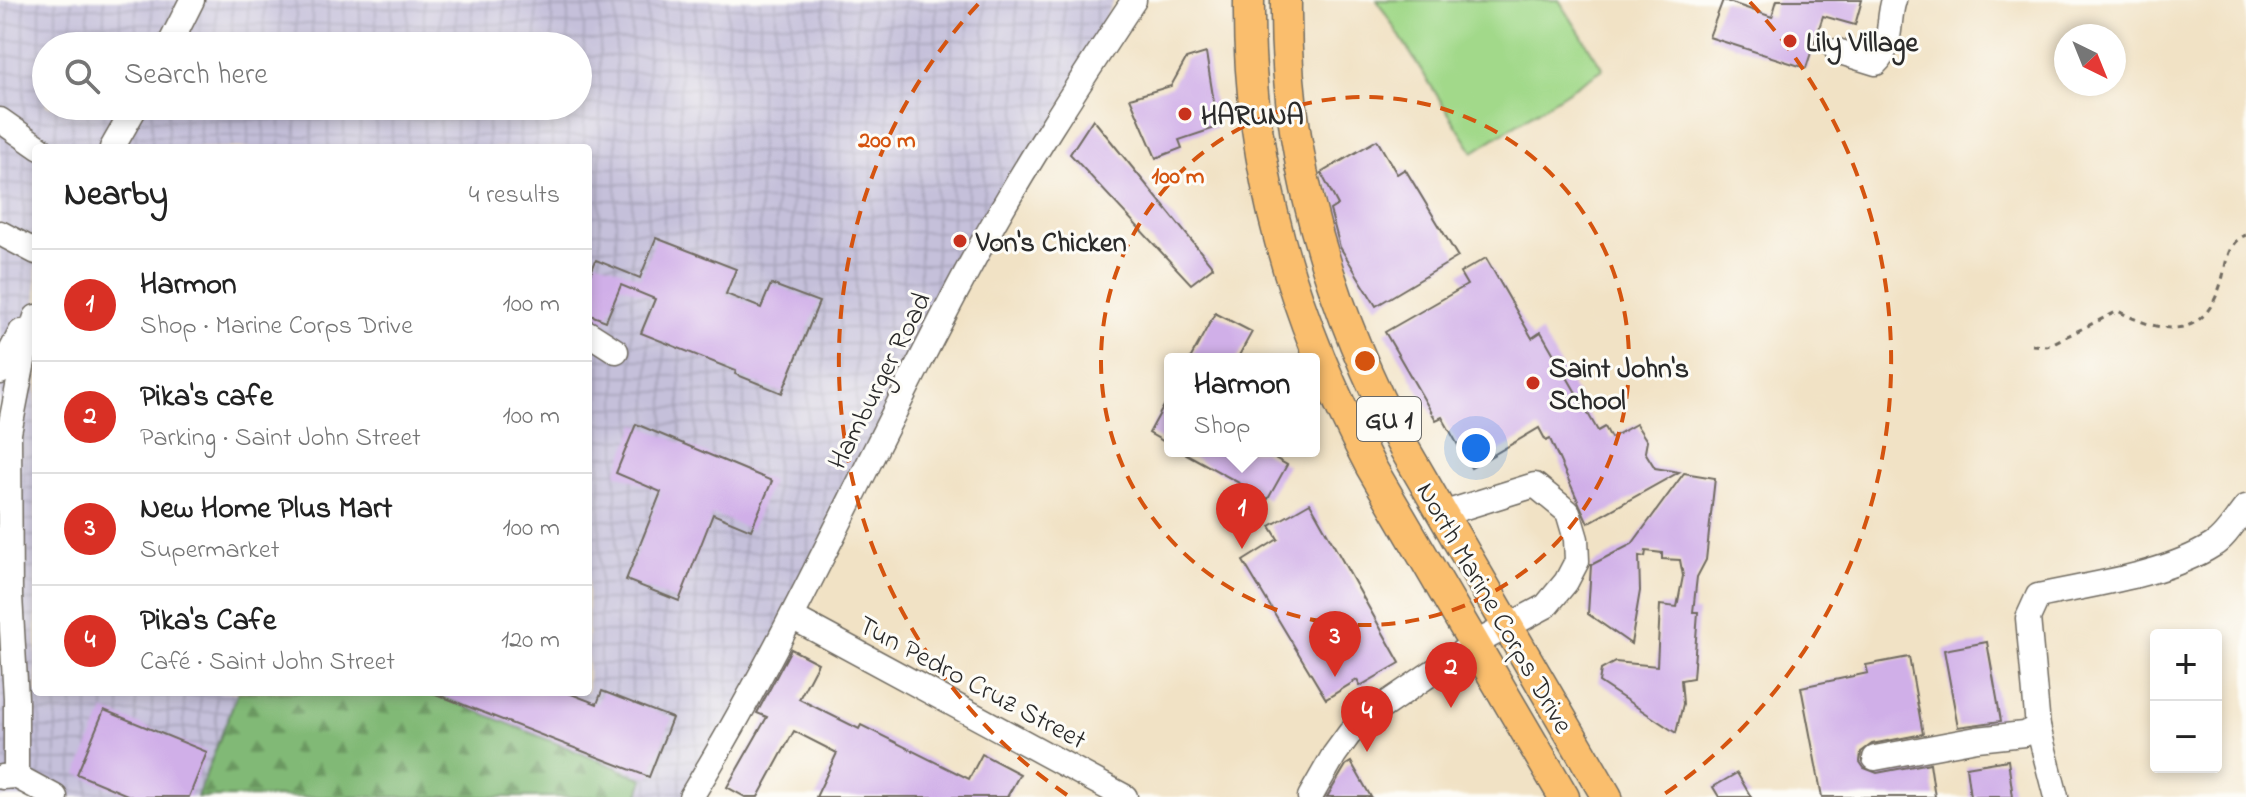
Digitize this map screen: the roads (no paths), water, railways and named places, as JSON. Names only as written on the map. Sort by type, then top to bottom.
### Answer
[{"type":"main road","name":"GU 1","points":[[1249,0],[1252,77],[1264,175],[1281,252],[1316,353]]},
{"type":"main road","name":"North Marine Corps Drive","points":[[1286,0],[1301,168],[1322,255],[1341,313],[1379,401],[1607,797]]},
{"type":"main road","name":"GU 1","points":[[1320,361],[1345,418],[1564,797]]},
{"type":"street","points":[[176,32],[192,0]]},
{"type":"street","name":"Hamburger Road","points":[[692,797],[739,718],[792,617],[979,250],[1052,125],[1134,0]]},
{"type":"street","points":[[1837,51],[1876,63],[1887,43],[1889,14],[1894,0]]},
{"type":"street","points":[[0,120],[34,144]]},
{"type":"street","points":[[114,144],[128,120]]},
{"type":"street","points":[[0,233],[32,250]]},
{"type":"street","points":[[0,372],[32,309]]},
{"type":"street","points":[[32,329],[9,433],[10,596],[16,698],[8,777],[55,797]]},
{"type":"street","points":[[592,336],[616,351]]},
{"type":"street","points":[[1310,797],[1350,733],[1367,717],[1474,644],[1546,606],[1566,582],[1577,561],[1576,539],[1568,512],[1535,485],[1442,514]]},
{"type":"street","points":[[2056,797],[2038,727],[2028,618],[2038,596],[2112,581],[2176,562],[2215,544],[2246,507]]},
{"type":"street","name":"Tun Pedro Cruz Street","points":[[792,617],[1125,797]]},
{"type":"street","points":[[1875,758],[1977,739],[2024,734],[2038,727]]},
{"type":"place","name":"Lily Village","points":[[1790,41]]},
{"type":"place","name":"HARUNA","points":[[1185,114]]},
{"type":"place","name":"Von's Chicken","points":[[960,241]]},
{"type":"place","name":"Saint John's School","points":[[1533,383]]},
{"type":"place","name":"Harmon","points":[[1242,549]]},
{"type":"place","name":"New Home Plus Mart","points":[[1335,677]]},
{"type":"place","name":"Pika's cafe","points":[[1451,708]]},
{"type":"place","name":"Pika's Cafe","points":[[1367,752]]}]
